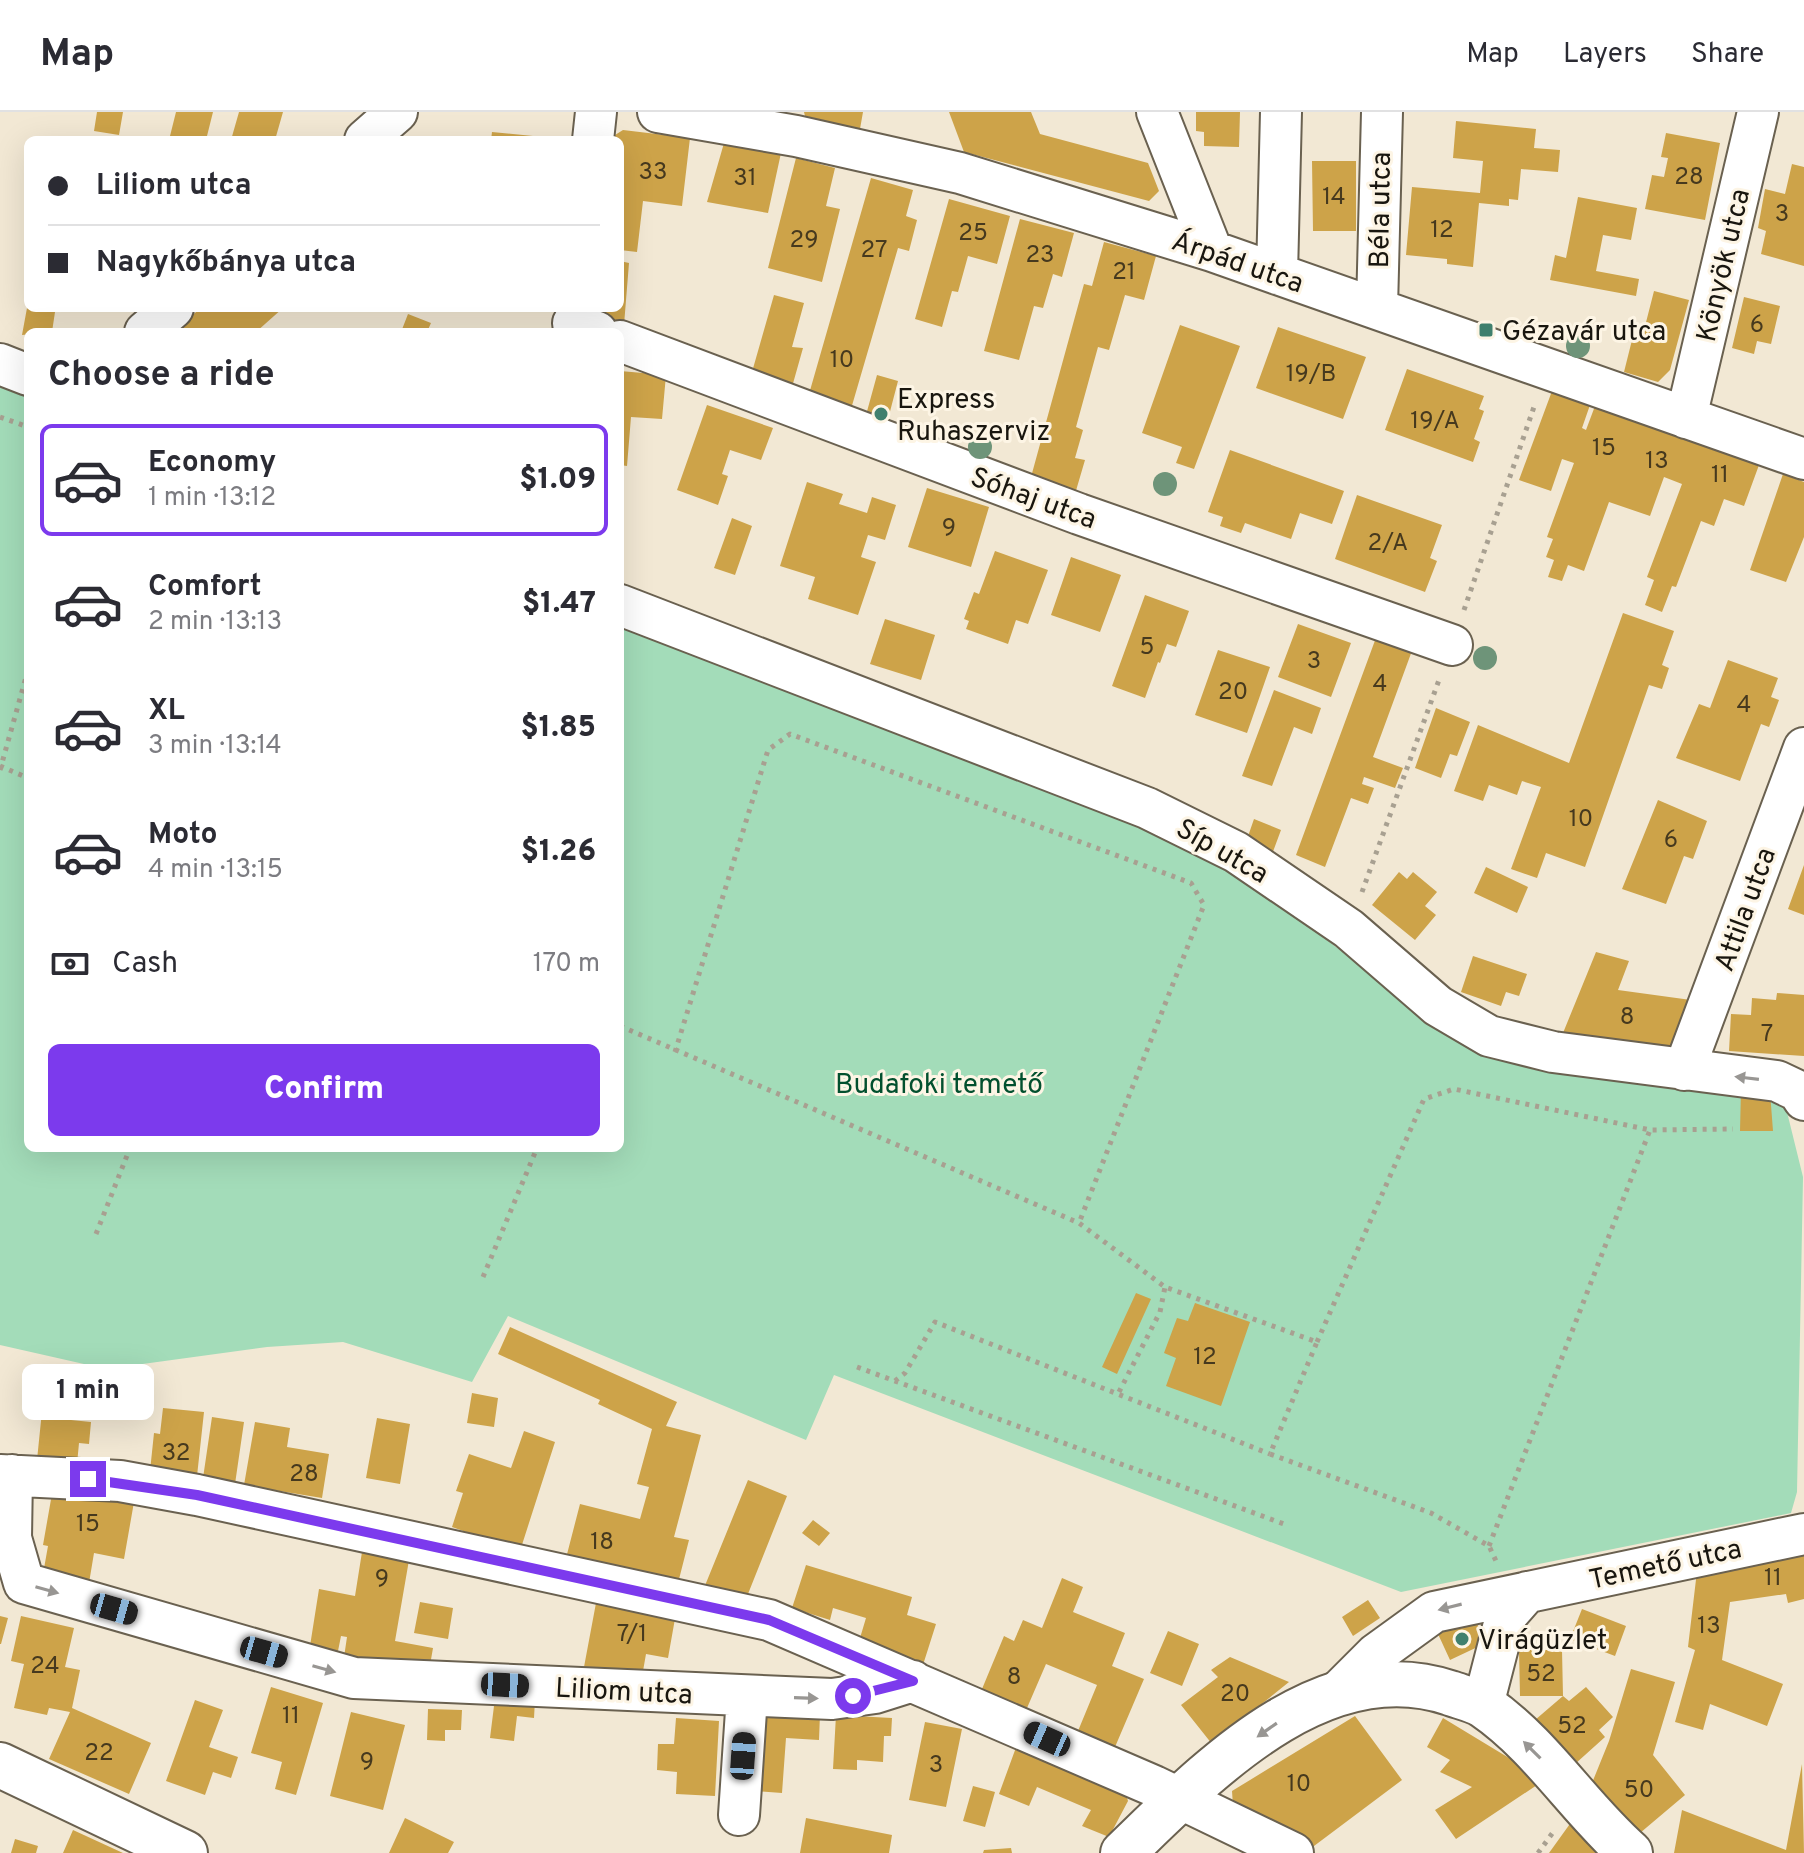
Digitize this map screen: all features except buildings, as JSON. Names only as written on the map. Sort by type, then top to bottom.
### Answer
[{"type":"street","points":[[370,136],[397,112]]},
{"type":"street","points":[[593,136],[596,112]]},
{"type":"street","name":"Árpád utca","points":[[658,112],[791,124],[960,173],[1212,251],[1686,418],[1802,450]]},
{"type":"street","points":[[1157,112],[1212,251]]},
{"type":"street","points":[[1277,274],[1281,112]]},
{"type":"street","name":"Béla utca","points":[[1377,308],[1382,112]]},
{"type":"street","name":"Könyök utca","points":[[1686,418],[1758,112]]},
{"type":"street","points":[[150,328],[168,312]]},
{"type":"street","name":"Sóhaj utca","points":[[624,343],[1079,514],[1452,645]]},
{"type":"street","points":[[0,364],[24,373]]},
{"type":"street","name":"Síp utca","points":[[624,607],[1147,808],[1236,852],[1349,929],[1438,1006],[1489,1036],[1553,1052],[1777,1081],[1798,1091],[1804,1100]]},
{"type":"street","name":"Attila utca","points":[[1684,1070],[1804,748]]},
{"type":"street","points":[[6,1475],[120,1481],[197,1495],[769,1620],[1180,1799],[1293,1853]]},
{"type":"street","name":"Liliom utca","points":[[6,1475],[11,1538],[24,1583],[354,1678],[832,1699],[875,1693],[913,1681]]},
{"type":"street","name":"Temető utca","points":[[1123,1853],[1180,1799],[1270,1727],[1336,1694],[1376,1654],[1434,1612],[1804,1534]]},
{"type":"street","points":[[1483,1705],[1514,1595]]},
{"type":"street","points":[[1336,1694],[1389,1683],[1434,1688],[1483,1705],[1530,1747],[1595,1823],[1630,1853]]},
{"type":"street","points":[[739,1815],[747,1696]]},
{"type":"street","points":[[0,1765],[185,1853]]},
{"type":"path","points":[[0,417],[24,426]]},
{"type":"path","points":[[24,684],[0,768],[24,777]]},
{"type":"path","points":[[675,1052],[768,750],[790,734],[1191,883],[1204,905],[1079,1223]]},
{"type":"path","points":[[624,1028],[1079,1223],[1165,1287],[1317,1342]]},
{"type":"path","points":[[1270,1454],[1424,1099],[1454,1089],[1650,1130],[1733,1129]]},
{"type":"path","points":[[1489,1546],[1650,1130]]},
{"type":"path","points":[[96,1234],[128,1152]]},
{"type":"path","points":[[483,1277],[535,1152]]},
{"type":"path","points":[[1119,1392],[1160,1312],[1165,1287]]},
{"type":"path","points":[[894,1382],[905,1373],[935,1322],[1270,1454],[1431,1513],[1489,1546],[1514,1595]]},
{"type":"path","points":[[857,1367],[1284,1524]]},
{"type":"path","points":[[1538,1853],[1560,1823]]},
{"type":"green space","name":"Budafoki temető","points":[[0,387],[24,396],[24,1152],[624,1152],[624,628],[1169,839],[1227,865],[1409,1002],[1774,1093],[1787,1112],[1803,1177],[1797,1492],[1791,1513],[1401,1592],[834,1375],[806,1440],[508,1316],[472,1382],[343,1342],[267,1347],[106,1369],[0,1345]]},
{"type":"place","name":"Gézavár utca","points":[[1486,330]]},
{"type":"place","name":"Express Ruhaszerviz","points":[[881,414]]},
{"type":"place","name":"Virágüzlet","points":[[1462,1639]]},
{"type":"route","points":[[88,1479],[120,1481],[197,1495],[769,1620],[913,1681],[875,1693],[853,1696]]}]
